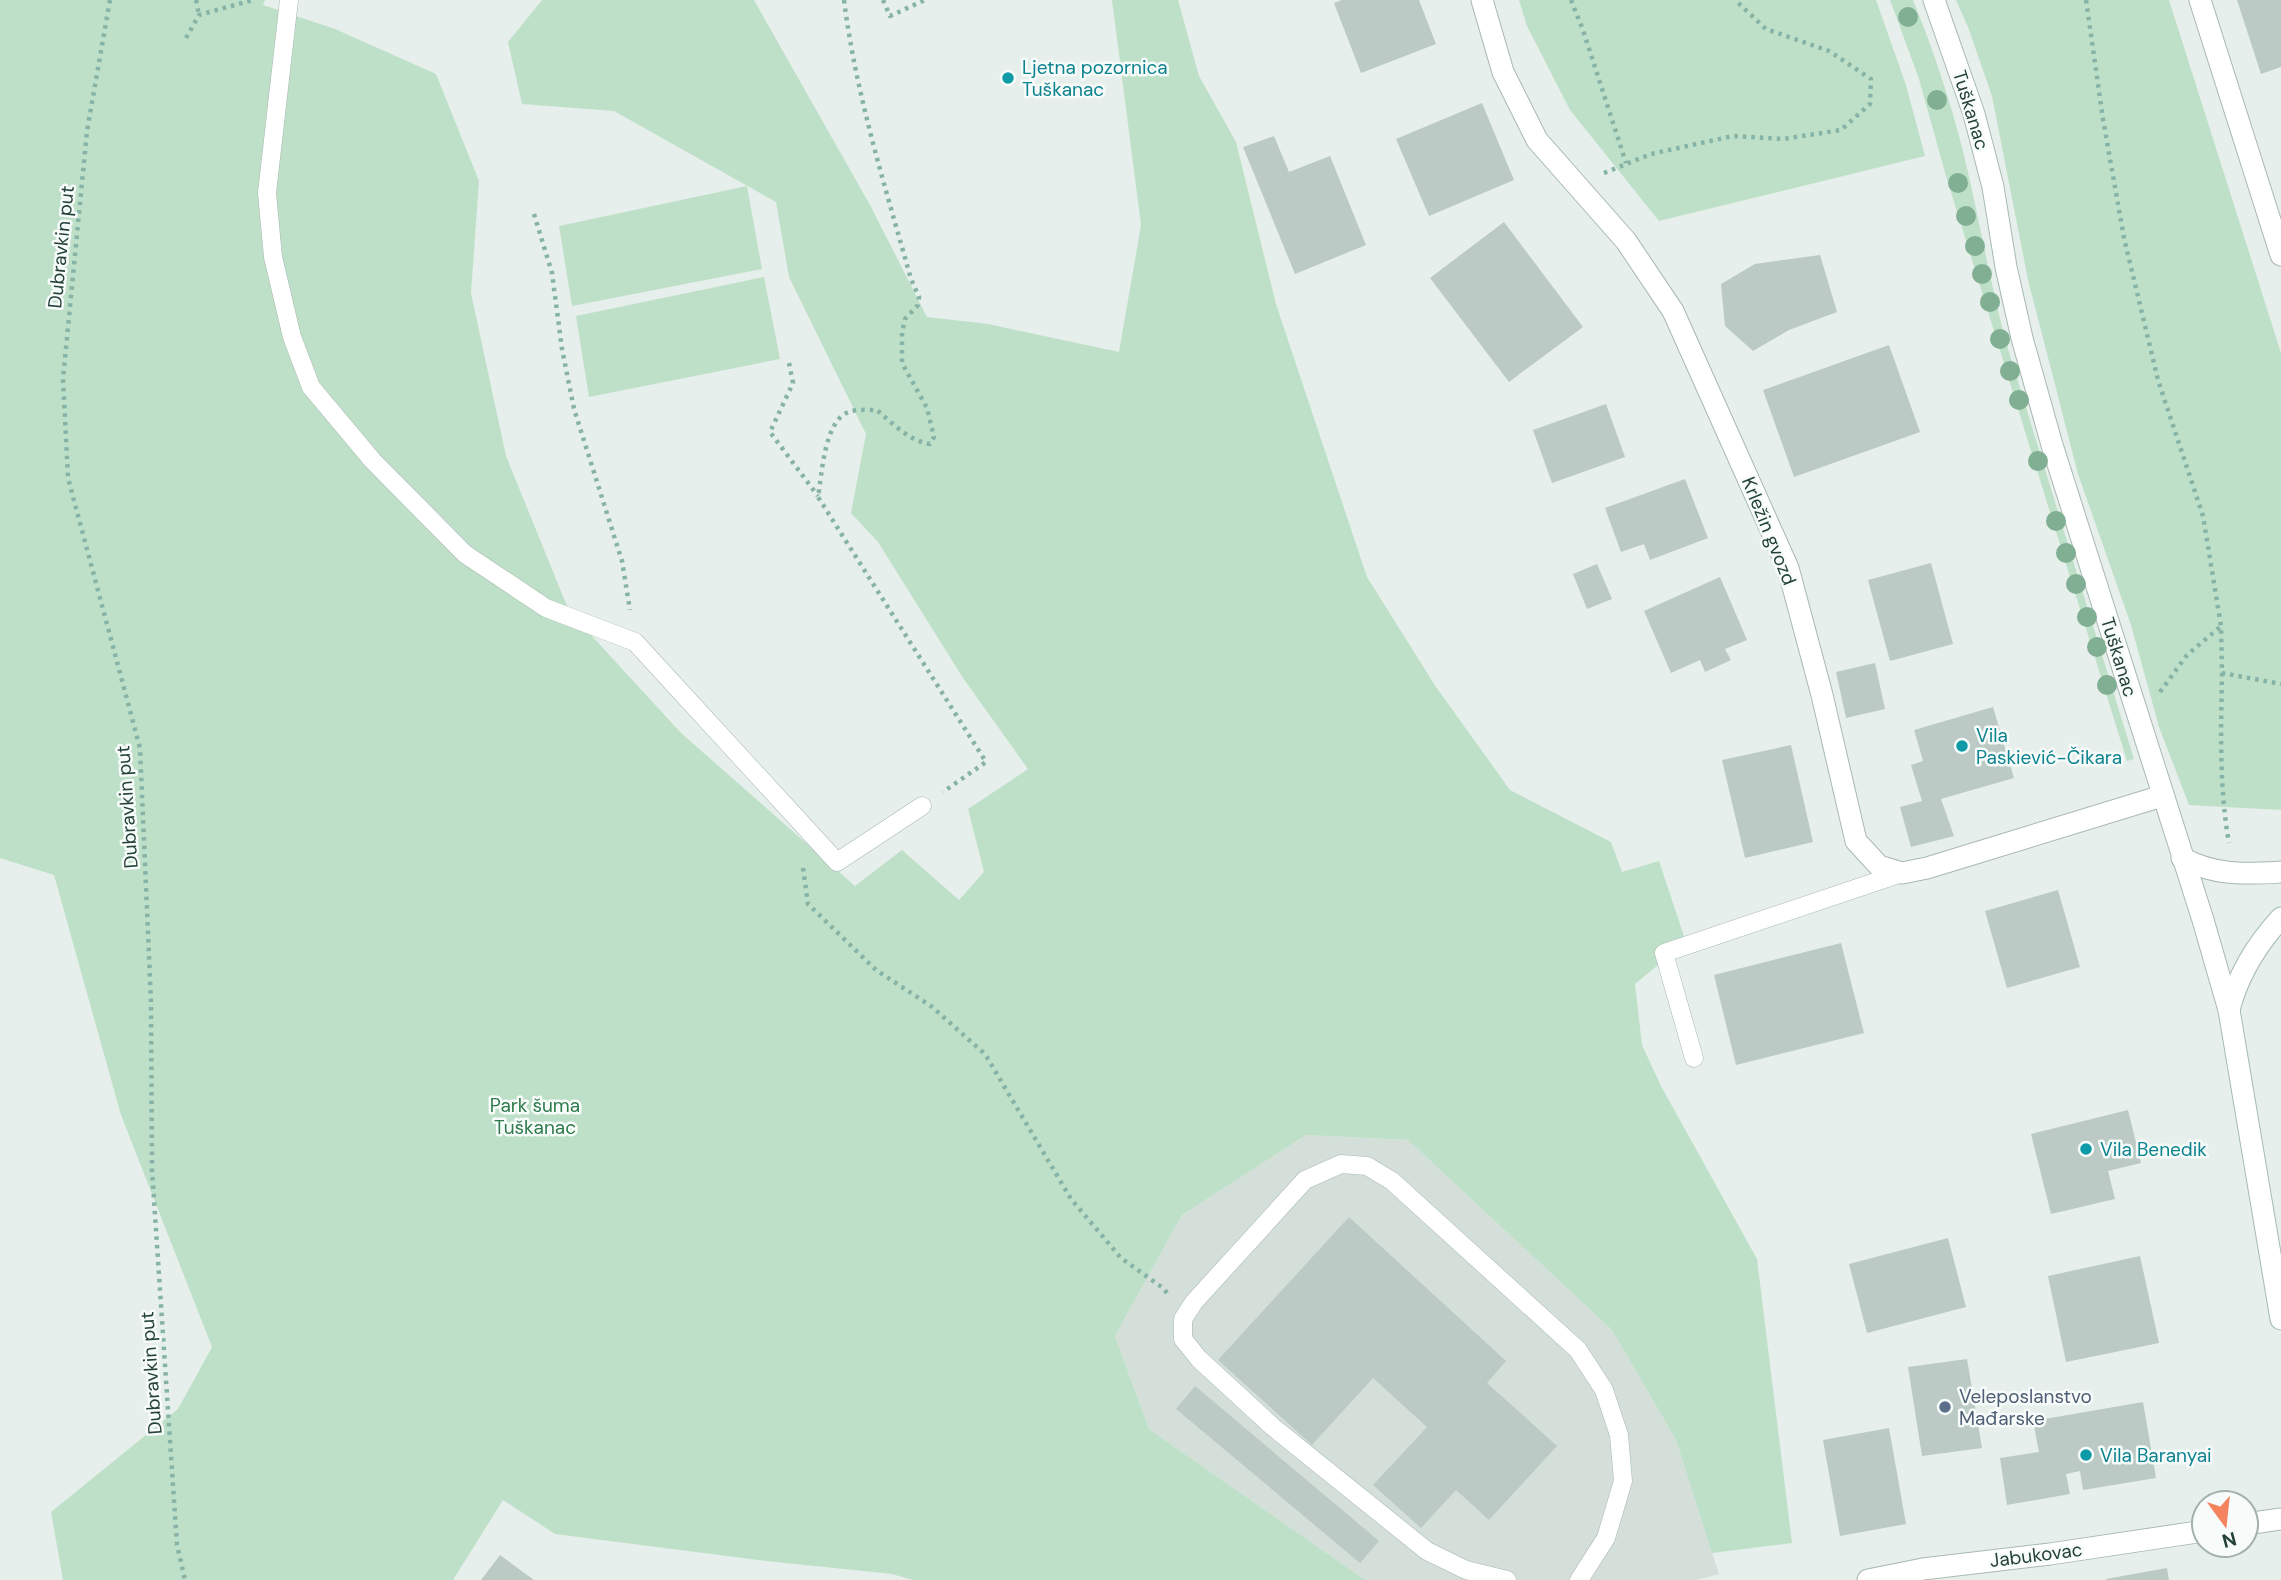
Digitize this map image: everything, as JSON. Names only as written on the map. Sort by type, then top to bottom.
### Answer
[{"type":"street","name":"Krležin gvozd","points":[[1482,0],[1503,72],[1537,139],[1626,241],[1673,311],[1788,568],[1822,695],[1856,841],[1879,866],[1902,873]]},
{"type":"street","name":"Tuškanac","points":[[1934,0],[1978,126],[1993,187],[2006,267],[2022,338],[2052,445],[2229,1010],[2281,1319]]},
{"type":"street","points":[[2200,0],[2281,254]]},
{"type":"street","points":[[1902,873],[1927,868],[2162,796]]},
{"type":"street","points":[[2182,858],[2200,868],[2218,872],[2281,872]]},
{"type":"street","points":[[2229,1010],[2244,971],[2267,934],[2281,918]]},
{"type":"street","points":[[2260,1522],[2281,1519]]},
{"type":"street","name":"Jabukovac","points":[[1868,1580],[1923,1569],[2190,1533]]},
{"type":"lane","points":[[289,0],[267,193],[273,257],[292,337],[311,387],[373,461],[465,554],[546,608],[635,642],[837,862],[922,806]]},
{"type":"lane","points":[[1694,1059],[1664,953],[1902,873]]},
{"type":"lane","points":[[1507,1580],[1466,1570],[1427,1551],[1273,1427],[1199,1359],[1183,1339],[1183,1319],[1194,1302],[1305,1180],[1341,1164],[1367,1166],[1392,1181],[1578,1350],[1604,1390],[1619,1435],[1623,1481],[1606,1538],[1579,1580]]},
{"type":"path","name":"Dubravkin put","points":[[110,0],[87,131],[63,379],[68,478],[140,748],[151,1002],[152,1170],[177,1545],[185,1580]]},
{"type":"path","points":[[186,38],[199,15],[196,0]]},
{"type":"path","points":[[199,15],[253,0]]},
{"type":"path","points":[[818,497],[825,447],[837,420],[848,412],[877,410],[920,443],[930,444],[934,437],[927,408],[902,363],[901,332],[905,319],[918,305],[919,297],[911,279],[864,114],[850,48],[844,0]]},
{"type":"path","points":[[883,0],[890,16],[925,0]]},
{"type":"path","points":[[1571,0],[1626,163]]},
{"type":"path","points":[[1576,185],[1650,154],[1733,136],[1783,139],[1841,130],[1870,104],[1871,79],[1829,51],[1766,29],[1735,0]]},
{"type":"path","points":[[2086,0],[2124,237],[2158,380],[2203,516],[2221,626],[2221,758],[2230,846]]},
{"type":"path","points":[[534,214],[552,273],[562,349],[574,409],[622,561],[635,642]]},
{"type":"path","points":[[789,363],[793,383],[770,432],[818,497],[986,762],[922,806]]},
{"type":"path","points":[[2135,710],[2158,696],[2187,655],[2221,626]]},
{"type":"path","points":[[2222,673],[2281,684]]},
{"type":"path","points":[[796,819],[808,904],[876,970],[931,1006],[985,1054],[1071,1199],[1121,1258],[1163,1288],[1183,1319]]},
{"type":"shaded area","points":[[1306,1135],[1408,1140],[1612,1330],[1676,1440],[1719,1574],[1696,1580],[1365,1580],[1149,1429],[1115,1336],[1182,1215]]},
{"type":"green space","name":"Park šuma Tuškanac","points":[[0,0],[265,0],[263,5],[335,29],[436,74],[479,181],[471,293],[506,456],[569,611],[681,733],[855,886],[902,850],[959,900],[984,872],[968,809],[1028,769],[963,678],[878,542],[851,513],[866,434],[789,277],[776,202],[614,111],[522,104],[508,42],[542,0],[754,0],[870,205],[927,317],[988,324],[1119,352],[1141,225],[1112,0],[1178,0],[1199,76],[1236,142],[1276,304],[1367,577],[1436,687],[1510,790],[1611,842],[1622,872],[1659,861],[1686,942],[1635,984],[1642,1045],[1661,1086],[1757,1259],[1792,1543],[1712,1553],[1676,1440],[1612,1330],[1408,1140],[1306,1135],[1182,1215],[1115,1336],[1149,1429],[1365,1580],[913,1580],[892,1574],[555,1534],[503,1500],[453,1580],[63,1580],[51,1512],[178,1409],[212,1347],[121,1115],[54,875],[0,858]]},
{"type":"green space","points":[[1519,0],[1876,0],[1906,85],[1925,156],[1659,221],[1570,110],[1527,26]]},
{"type":"green space","points":[[1890,0],[1913,0],[1947,94],[1963,151],[2008,349],[2134,759],[2127,761],[1946,176],[1919,79]]},
{"type":"green space","points":[[1956,0],[2169,0],[2281,353],[2281,810],[2189,805],[2159,727],[2131,625],[2078,474],[2028,280],[1992,96]]},
{"type":"green space","points":[[747,186],[762,269],[572,306],[559,226]]},
{"type":"green space","points":[[764,277],[780,359],[589,397],[576,316]]},
{"type":"building","points":[[1342,0],[1419,0],[1436,44],[1361,73],[1334,3]]},
{"type":"building","points":[[2237,0],[2281,0],[2281,67],[2261,74]]},
{"type":"building","points":[[1482,103],[1514,180],[1429,216],[1396,139]]},
{"type":"building","points":[[1274,136],[1289,172],[1330,156],[1366,245],[1295,274],[1243,147]]},
{"type":"building","points":[[1504,222],[1583,327],[1509,382],[1430,278]]},
{"type":"building","points":[[1820,255],[1837,312],[1789,330],[1753,351],[1725,326],[1721,284],[1755,264]]},
{"type":"building","points":[[1889,345],[1920,432],[1794,477],[1763,390]]},
{"type":"building","points":[[1606,404],[1625,457],[1552,483],[1533,430]]},
{"type":"building","points":[[1685,479],[1708,538],[1650,560],[1644,544],[1621,552],[1605,508]]},
{"type":"building","points":[[1931,563],[1953,644],[1890,661],[1868,580]]},
{"type":"building","points":[[1597,564],[1612,599],[1587,609],[1573,574]]},
{"type":"building","points":[[1720,577],[1747,640],[1725,649],[1731,660],[1705,672],[1700,660],[1671,673],[1644,611]]},
{"type":"building","points":[[1875,663],[1885,709],[1846,718],[1836,672]]},
{"type":"building","name":"Vila Paskiević-Čikara","points":[[1993,707],[2014,778],[1941,799],[1954,836],[1911,847],[1900,807],[1922,801],[1911,765],[1923,761],[1914,730]]},
{"type":"building","points":[[1791,745],[1813,842],[1745,858],[1722,760]]},
{"type":"building","points":[[2058,890],[2080,967],[2007,988],[1985,911]]},
{"type":"building","points":[[1841,943],[1864,1033],[1736,1065],[1714,975]]},
{"type":"building","name":"Vila Benedik","points":[[2128,1110],[2141,1163],[2108,1171],[2115,1199],[2051,1214],[2031,1134]]},
{"type":"building","points":[[1349,1217],[1506,1361],[1487,1383],[1557,1446],[1489,1520],[1456,1490],[1421,1528],[1373,1485],[1427,1427],[1373,1378],[1312,1445],[1218,1360]]},
{"type":"building","points":[[1948,1238],[1966,1307],[1867,1333],[1849,1264]]},
{"type":"building","points":[[2140,1256],[2159,1343],[2066,1362],[2048,1276]]},
{"type":"building","name":"Veleposlanstvo Mađarske","points":[[1967,1359],[1982,1448],[1922,1456],[1908,1367]]},
{"type":"building","points":[[1195,1386],[1379,1541],[1360,1563],[1176,1409]]},
{"type":"building","name":"Vila Baranyai","points":[[2143,1402],[2156,1478],[2083,1490],[2080,1471],[2066,1474],[2070,1494],[2007,1505],[2000,1458],[2039,1452],[2033,1421]]},
{"type":"building","points":[[1889,1428],[1906,1524],[1840,1536],[1823,1440]]},
{"type":"building","points":[[500,1555],[534,1580],[481,1580]]},
{"type":"building","points":[[2167,1568],[2169,1580],[2106,1580],[2106,1579]]},
{"type":"place","name":"Ljetna pozornica Tuškanac","points":[[1008,78]]},
{"type":"place","name":"Vila Paskiević-Čikara","points":[[1962,746]]},
{"type":"place","name":"Vila Benedik","points":[[2086,1149]]},
{"type":"place","name":"Veleposlanstvo Mađarske","points":[[1945,1407]]},
{"type":"place","name":"Vila Baranyai","points":[[2086,1455]]}]
